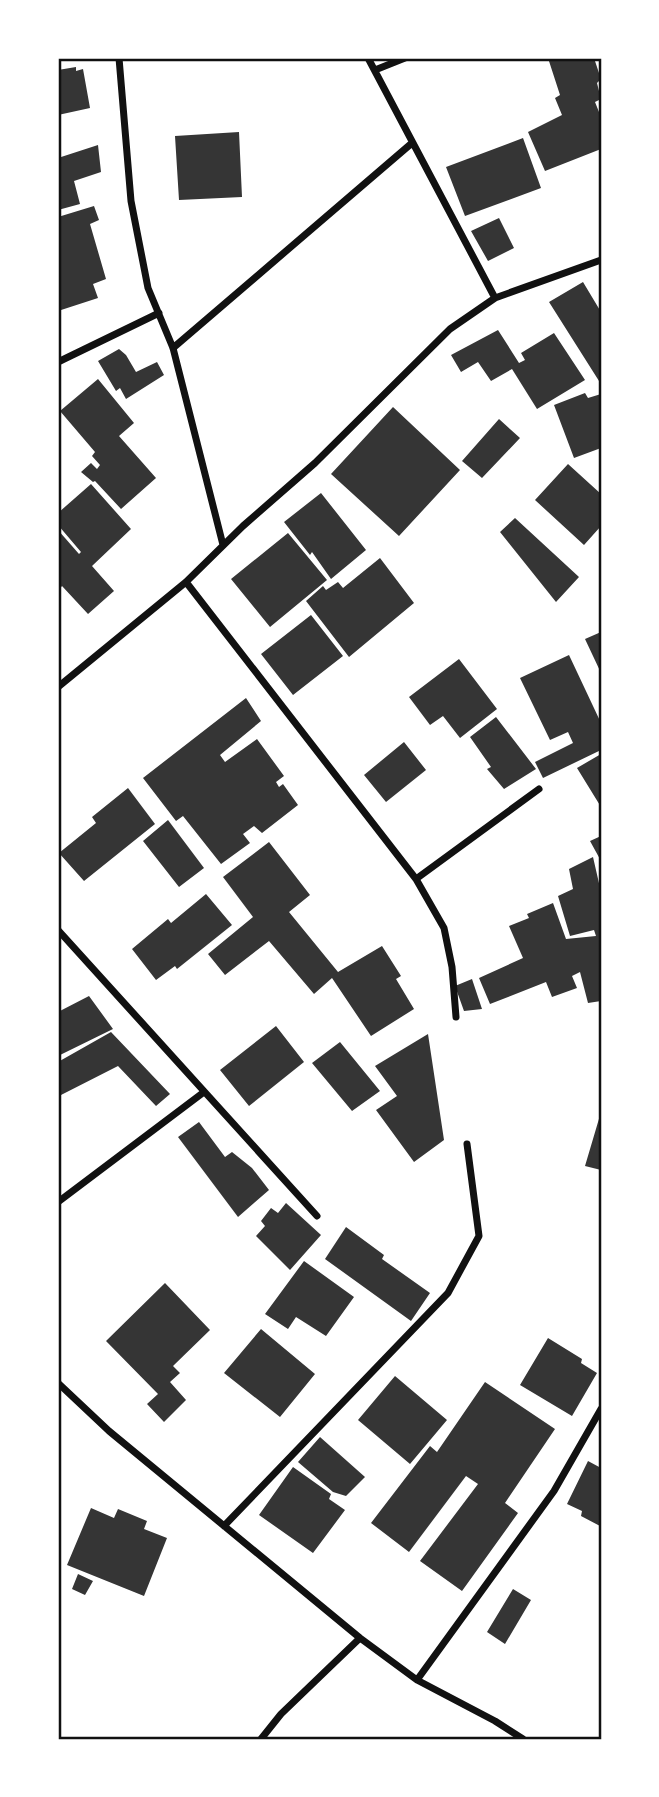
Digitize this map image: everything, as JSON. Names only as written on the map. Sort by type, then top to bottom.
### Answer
[{"type":"street","points":[[119,58],[131,201],[148,288],[173,348],[223,545]]},
{"type":"street","points":[[368,58],[495,298]]},
{"type":"street","points":[[375,70],[405,58]]},
{"type":"street","points":[[173,348],[412,143]]},
{"type":"street","points":[[58,687],[186,582],[223,545],[315,463],[450,329],[495,298],[601,260]]},
{"type":"street","points":[[58,362],[159,313]]},
{"type":"street","points":[[186,582],[416,879],[444,928],[452,967],[456,1017]]},
{"type":"street","points":[[416,879],[539,789]]},
{"type":"street","points":[[58,930],[317,1216]]},
{"type":"street","points":[[58,1202],[204,1092]]},
{"type":"street","points":[[224,1526],[448,1293],[479,1236],[467,1144]]},
{"type":"street","points":[[58,1383],[109,1431],[360,1638],[417,1680],[495,1721],[523,1739]]},
{"type":"street","points":[[417,1680],[554,1491],[601,1409]]},
{"type":"street","points":[[261,1739],[281,1714],[360,1638]]},
{"type":"building","points":[[548,58],[594,58],[601,79],[597,83],[601,99],[595,102],[601,117],[601,149],[545,171],[528,132],[562,115],[555,98],[560,95]]},
{"type":"building","points":[[76,67],[76,71],[83,69],[90,108],[58,115],[58,70]]},
{"type":"building","points":[[239,132],[242,197],[179,200],[175,136]]},
{"type":"building","points":[[523,138],[541,188],[465,216],[446,167]]},
{"type":"building","points":[[98,145],[101,172],[74,181],[80,204],[58,210],[58,158]]},
{"type":"building","points":[[94,206],[99,220],[90,224],[106,279],[93,284],[98,298],[58,311],[58,217]]},
{"type":"building","points":[[499,218],[514,248],[488,261],[471,231]]},
{"type":"building","points":[[583,282],[601,312],[599,381],[549,302]]},
{"type":"building","points":[[498,330],[519,363],[525,360],[521,353],[554,333],[585,380],[537,409],[512,369],[491,381],[478,362],[461,372],[451,355]]},
{"type":"building","points":[[119,349],[136,372],[157,362],[164,375],[126,399],[120,388],[116,391],[98,361]]},
{"type":"building","points":[[98,379],[134,423],[119,436],[156,478],[121,509],[95,481],[81,472],[91,463],[97,469],[100,465],[92,456],[95,452],[60,411]]},
{"type":"building","points":[[585,393],[588,398],[601,394],[601,448],[574,458],[554,405]]},
{"type":"building","points":[[393,407],[460,470],[399,536],[331,474]]},
{"type":"building","points":[[499,419],[520,438],[482,478],[462,461]]},
{"type":"building","points":[[568,464],[601,494],[601,526],[584,545],[535,500]]},
{"type":"building","points":[[91,484],[131,529],[92,566],[114,591],[88,614],[62,586],[58,591],[58,530],[79,554],[81,552],[58,525],[58,513]]},
{"type":"building","points":[[321,493],[366,550],[331,579],[312,552],[310,555],[284,522]]},
{"type":"building","points":[[515,518],[579,577],[556,602],[500,532]]},
{"type":"building","points":[[288,533],[327,580],[270,627],[231,579]]},
{"type":"building","points":[[380,558],[414,603],[349,657],[306,601],[323,586],[326,590],[338,582],[343,588]]},
{"type":"building","points":[[311,615],[343,656],[293,695],[261,654]]},
{"type":"building","points":[[601,632],[601,673],[585,639]]},
{"type":"building","points":[[569,655],[601,723],[601,750],[543,778],[535,762],[573,743],[568,732],[550,740],[520,678]]},
{"type":"building","points":[[459,659],[497,709],[460,738],[443,716],[430,725],[409,697]]},
{"type":"building","points":[[246,698],[261,721],[220,755],[225,762],[257,739],[284,776],[276,782],[279,787],[283,784],[298,805],[262,833],[254,826],[243,834],[250,843],[221,864],[183,816],[176,821],[143,778]]},
{"type":"building","points":[[496,717],[536,769],[504,789],[487,769],[491,767],[470,737]]},
{"type":"building","points":[[404,742],[426,770],[386,802],[364,775]]},
{"type":"building","points":[[601,754],[601,807],[577,768]]},
{"type":"building","points":[[128,788],[155,824],[84,881],[59,853],[96,823],[92,817]]},
{"type":"building","points":[[168,820],[204,868],[179,887],[143,841]]},
{"type":"building","points":[[601,836],[601,861],[590,841]]},
{"type":"building","points":[[269,842],[310,895],[289,912],[338,972],[382,946],[401,976],[396,979],[414,1009],[371,1036],[332,978],[314,994],[269,941],[225,975],[208,954],[253,917],[223,877]]},
{"type":"building","points":[[593,857],[601,892],[601,1001],[588,1003],[580,972],[572,976],[577,988],[552,997],[546,982],[490,1004],[479,978],[523,958],[509,926],[529,918],[527,914],[553,903],[566,939],[596,936],[594,930],[570,936],[558,896],[573,889],[569,869]]},
{"type":"building","points":[[206,894],[232,925],[177,969],[175,966],[156,980],[132,949],[168,919],[171,923]]},
{"type":"building","points":[[472,979],[482,1009],[464,1011],[455,986]]},
{"type":"building","points":[[89,996],[113,1029],[58,1056],[58,1012]]},
{"type":"building","points":[[276,1026],[304,1062],[249,1106],[220,1070]]},
{"type":"building","points":[[111,1032],[170,1094],[156,1106],[118,1066],[61,1095],[58,1088],[58,1062]]},
{"type":"building","points":[[428,1034],[444,1140],[414,1162],[376,1110],[397,1096],[375,1066]]},
{"type":"building","points":[[340,1042],[380,1091],[352,1111],[312,1063]]},
{"type":"building","points":[[601,1112],[601,1170],[585,1166]]},
{"type":"building","points":[[199,1122],[225,1157],[232,1152],[252,1168],[269,1190],[238,1217],[178,1137]]},
{"type":"building","points":[[286,1203],[321,1235],[290,1270],[256,1236],[265,1226],[261,1221],[271,1208],[278,1213]]},
{"type":"building","points":[[346,1227],[384,1255],[382,1259],[430,1293],[411,1321],[325,1259]]},
{"type":"building","points":[[304,1261],[354,1297],[326,1336],[296,1317],[288,1329],[265,1314]]},
{"type":"building","points":[[165,1283],[210,1330],[173,1366],[180,1373],[170,1382],[186,1400],[164,1422],[147,1404],[158,1394],[106,1341]]},
{"type":"building","points":[[261,1329],[315,1374],[280,1417],[224,1373]]},
{"type":"building","points":[[548,1338],[582,1359],[581,1363],[597,1373],[572,1416],[520,1385]]},
{"type":"building","points":[[395,1376],[447,1420],[410,1464],[358,1420]]},
{"type":"building","points":[[485,1382],[555,1429],[505,1503],[518,1513],[462,1591],[420,1561],[478,1484],[466,1476],[409,1552],[371,1523],[430,1446],[437,1452]]},
{"type":"building","points":[[320,1437],[365,1477],[346,1496],[333,1492],[298,1462]]},
{"type":"building","points":[[588,1461],[601,1468],[600,1526],[581,1516],[582,1511],[567,1504]]},
{"type":"building","points":[[293,1467],[331,1494],[329,1499],[345,1510],[313,1553],[259,1515]]},
{"type":"building","points":[[91,1508],[114,1518],[118,1509],[147,1521],[144,1529],[167,1538],[144,1596],[67,1565]]},
{"type":"building","points":[[78,1574],[93,1581],[85,1595],[72,1589]]},
{"type":"building","points":[[513,1589],[531,1600],[505,1644],[487,1632]]}]
